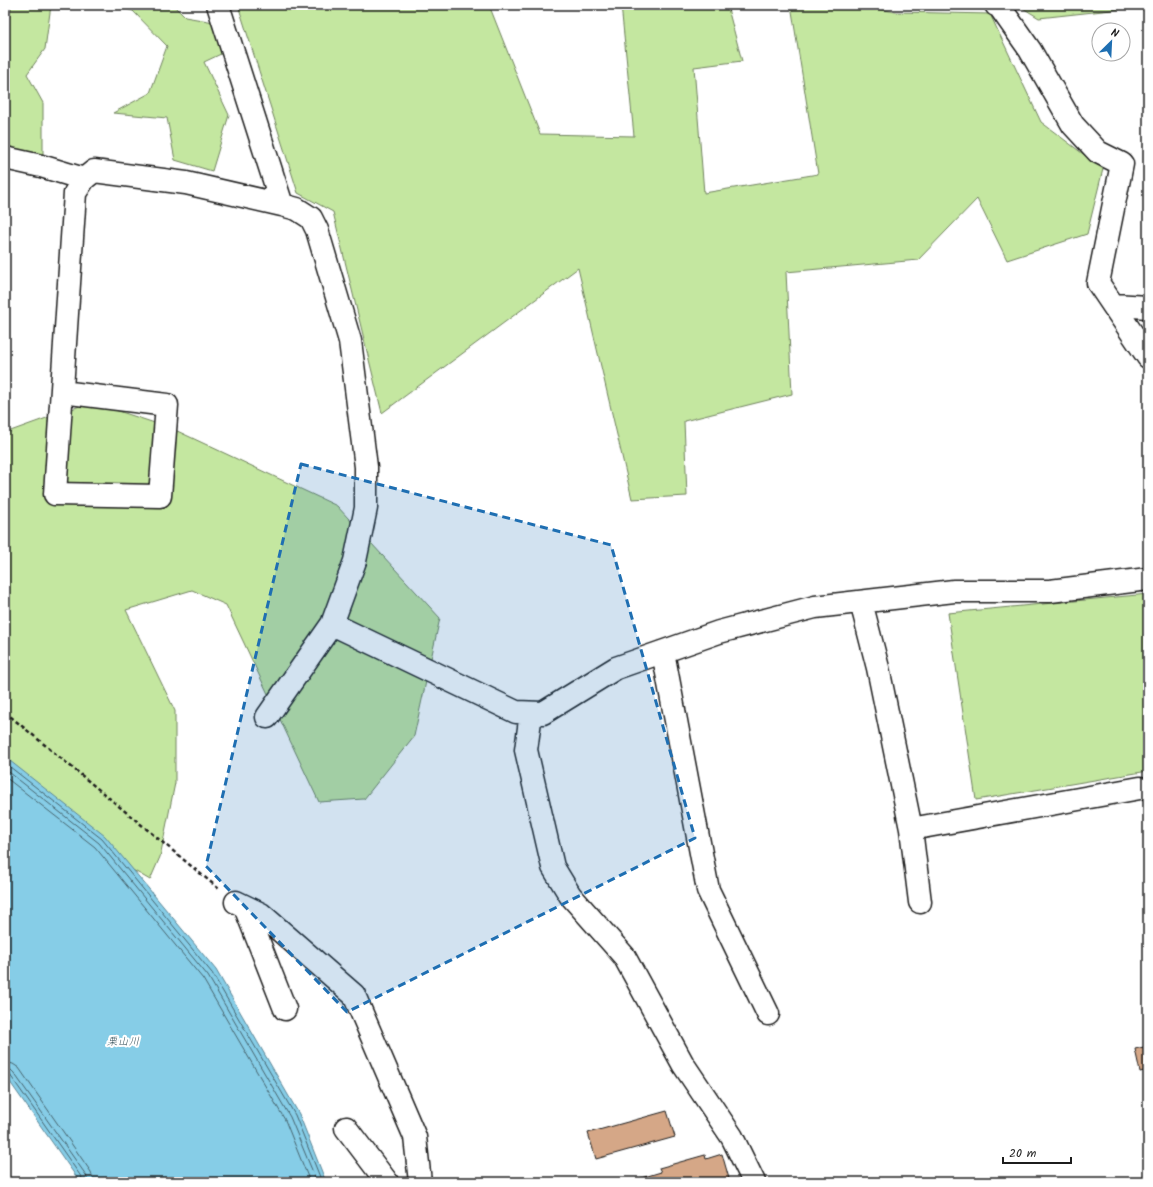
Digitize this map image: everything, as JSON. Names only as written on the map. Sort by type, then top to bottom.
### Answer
[{"type":"street","points":[[218,5],[282,205]]},
{"type":"street","points":[[996,5],[999,6],[1030,50],[1073,125],[1098,152],[1122,164],[1098,283],[1148,357]]},
{"type":"street","points":[[5,158],[89,175],[186,183],[282,205],[297,210],[311,218],[318,230],[350,341],[366,467],[366,508],[355,561],[332,624],[267,716]]},
{"type":"street","points":[[62,392],[167,405],[160,496],[55,494],[75,193],[89,175]]},
{"type":"street","points":[[1114,305],[1148,307]]},
{"type":"street","points":[[332,624],[516,712],[543,713],[616,668],[719,632],[815,607],[954,591],[1050,591],[1148,579]]},
{"type":"street","points":[[861,602],[878,668],[911,829],[920,902]]},
{"type":"street","points":[[663,652],[708,890],[768,1014]]},
{"type":"street","points":[[531,713],[526,750],[553,867],[570,895],[624,956],[683,1064],[732,1137],[754,1182]]},
{"type":"street","points":[[911,829],[1140,788]]},
{"type":"street","points":[[240,905],[285,1009]]},
{"type":"street","points":[[240,905],[261,914],[354,995],[415,1137],[420,1182]]},
{"type":"street","points":[[346,1128],[387,1182]]},
{"type":"path","points":[[5,712],[240,905]]},
{"type":"highlighted area","points":[[301,464],[611,545],[695,838],[347,1012],[206,866]]},
{"type":"green space","points":[[12,5],[51,5],[45,49],[27,74],[43,103],[43,160],[5,149],[5,31]]},
{"type":"green space","points":[[112,5],[173,5],[185,17],[214,22],[223,53],[204,62],[229,115],[212,171],[175,160],[167,118],[113,113],[150,93],[167,46],[133,11]]},
{"type":"green space","points":[[238,5],[489,5],[540,134],[634,136],[621,5],[727,5],[742,61],[694,67],[704,193],[818,174],[791,5],[854,5],[896,12],[990,14],[1041,122],[1103,169],[1087,234],[1007,260],[977,199],[918,260],[786,272],[792,394],[684,421],[687,496],[632,499],[578,268],[382,413],[333,212],[298,193]]},
{"type":"green space","points":[[1018,5],[1148,5],[1148,6],[1039,18]]},
{"type":"green space","points":[[91,402],[173,429],[337,506],[440,618],[414,736],[364,799],[319,802],[226,605],[192,590],[126,610],[175,711],[175,783],[160,857],[150,880],[5,796],[5,433]]},
{"type":"green space","points":[[1148,594],[1148,771],[976,800],[948,613]]},
{"type":"water","name":"栗山川","points":[[5,757],[105,836],[216,970],[299,1114],[326,1182],[80,1182],[5,1075]]},
{"type":"building","points":[[1148,1046],[1148,1070],[1140,1072],[1135,1049]]},
{"type":"building","points":[[667,1111],[675,1137],[596,1159],[588,1133]]},
{"type":"building","points":[[722,1154],[730,1182],[642,1182],[641,1178],[661,1172],[659,1168],[705,1155],[706,1159]]}]
